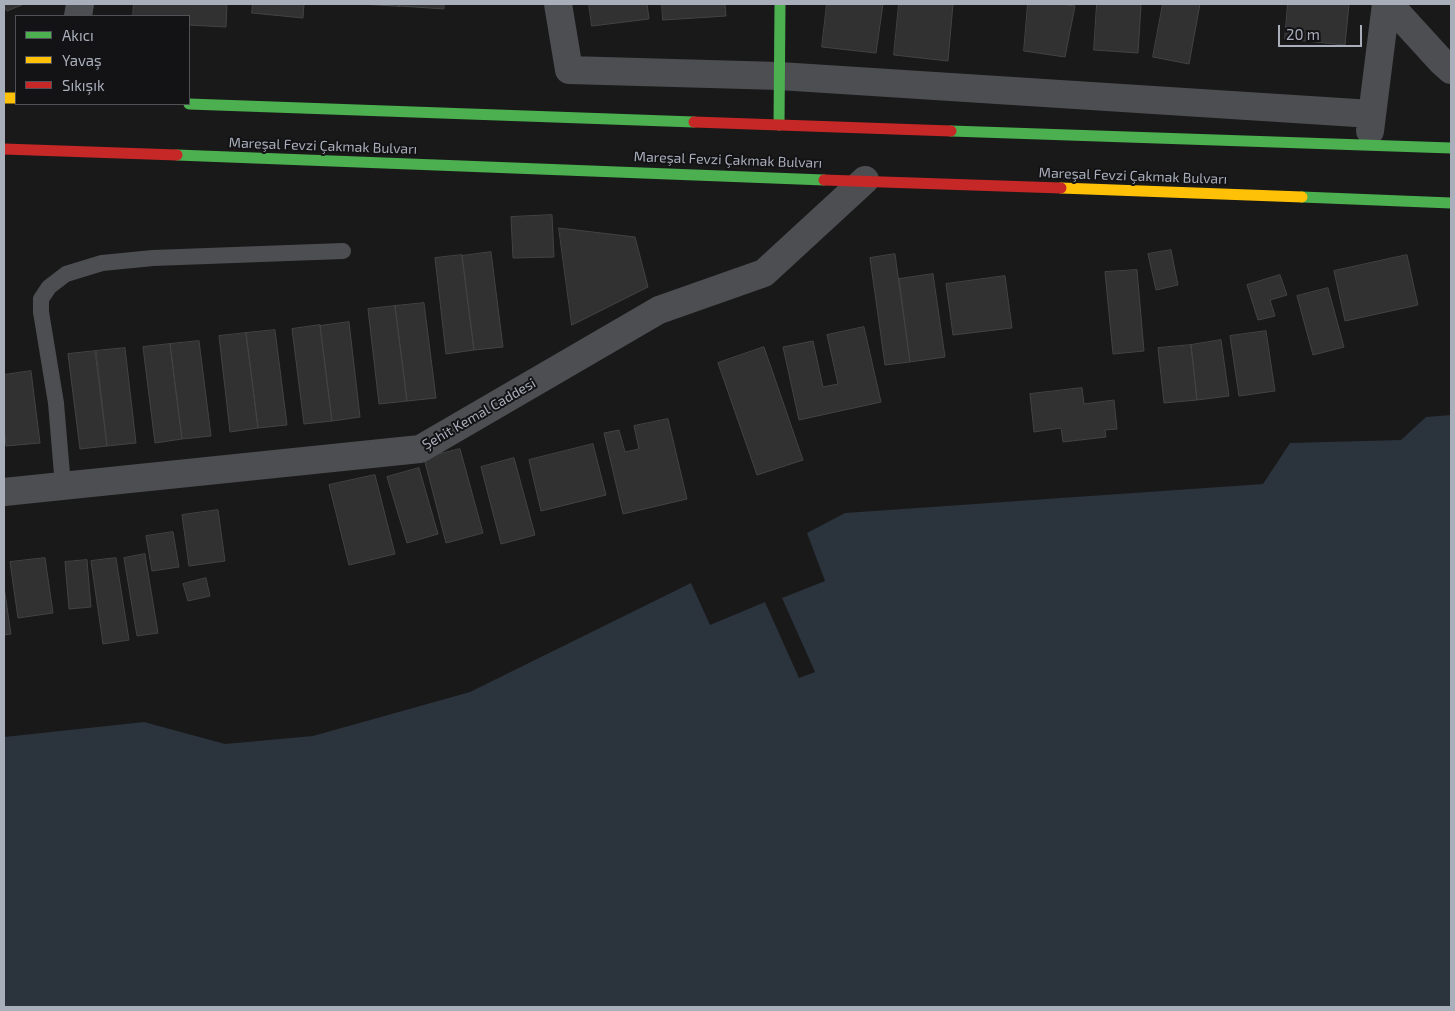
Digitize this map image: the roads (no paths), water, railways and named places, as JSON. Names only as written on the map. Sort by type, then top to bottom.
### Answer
[{"type":"main road","points":[[779,125],[780,4]]},
{"type":"main road","points":[[190,104],[1451,148]]},
{"type":"main road","name":"Mareşal Fevzi Çakmak Bulvarı","points":[[4,149],[1451,203]]},
{"type":"street","points":[[558,4],[569,70],[779,76],[1372,114]]},
{"type":"street","points":[[1388,4],[1446,66]]},
{"type":"street","points":[[1368,145],[1388,4]]},
{"type":"street","name":"Şehit Kemal Caddesi","points":[[4,492],[420,449],[659,310],[764,273],[864,180]]},
{"type":"lane","points":[[63,486],[56,403],[40,312],[41,298],[49,287],[66,274],[102,263],[153,258],[343,251]]}]
